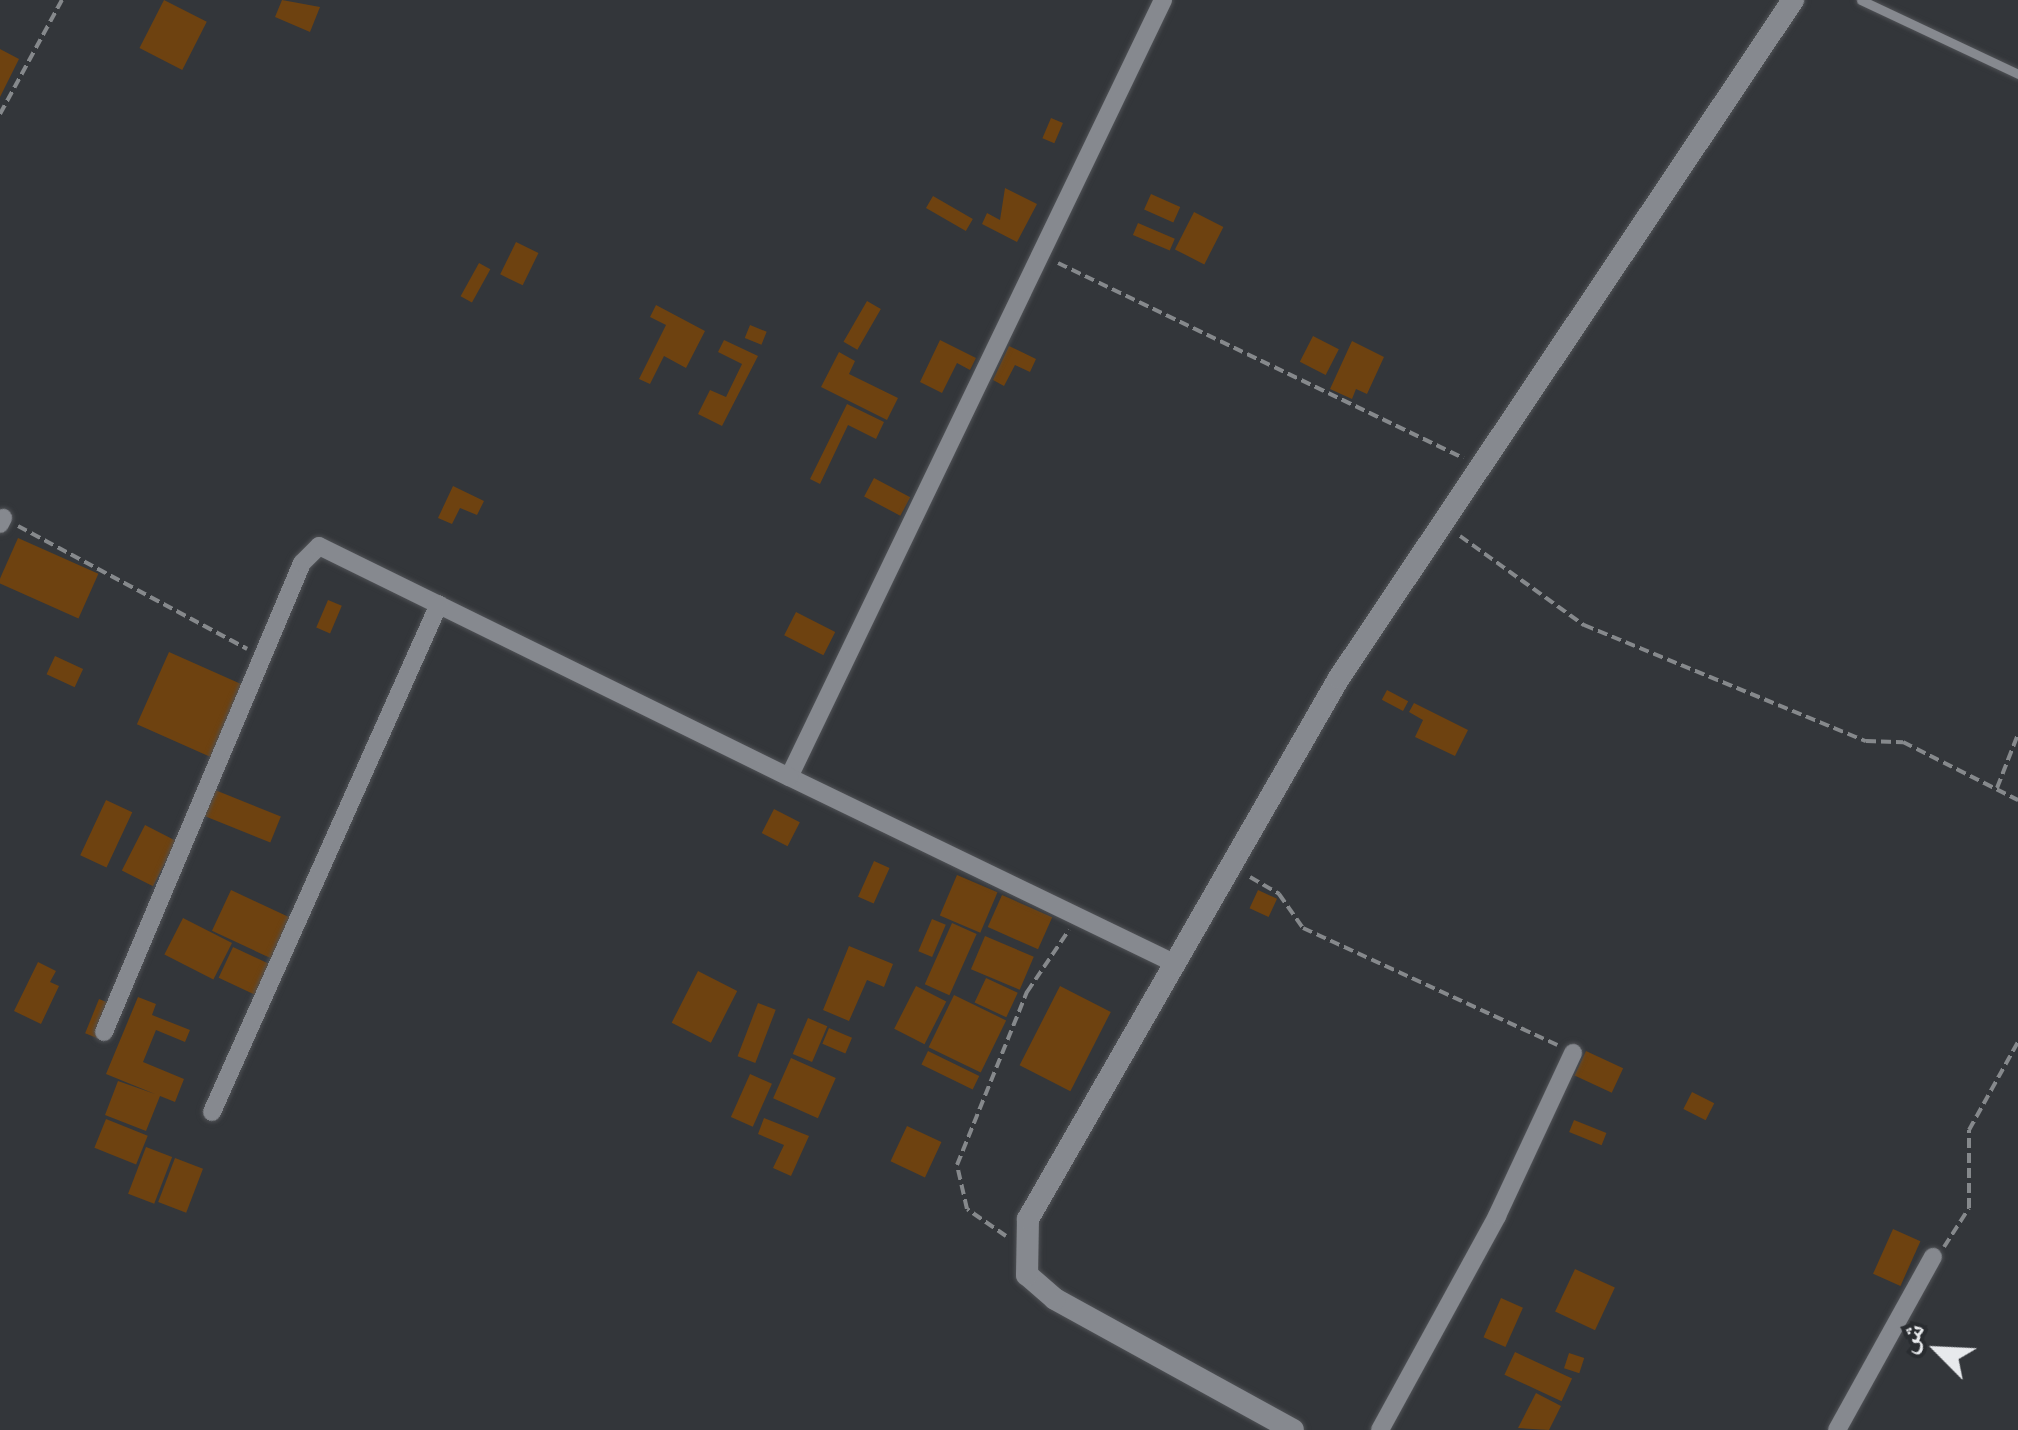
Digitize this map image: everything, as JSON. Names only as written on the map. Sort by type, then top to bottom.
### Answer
[{"type":"street","points":[[789,777],[1163,0]]},
{"type":"street","points":[[1293,1430],[1056,1299],[1027,1276],[1024,1248],[1050,1174],[1169,962],[1440,522],[1794,0]]},
{"type":"street","points":[[104,1032],[266,658],[302,563],[320,546],[1169,962]]},
{"type":"street","points":[[212,1112],[440,604]]},
{"type":"street","points":[[1380,1430],[1498,1216],[1573,1053]]},
{"type":"street","points":[[1837,1430],[1933,1257]]},
{"type":"lane","points":[[1861,0],[2018,74]]},
{"type":"path","points":[[0,114],[62,0]]},
{"type":"path","points":[[1040,254],[1478,464]]},
{"type":"path","points":[[1,521],[266,658]]},
{"type":"path","points":[[1440,522],[1584,625],[1866,741],[1903,742],[2018,800]]},
{"type":"path","points":[[1997,788],[2018,734]]},
{"type":"path","points":[[1229,864],[1278,894],[1302,928],[1573,1053]]},
{"type":"path","points":[[1024,1248],[967,1209],[956,1164],[1027,992],[1074,916]]},
{"type":"path","points":[[1933,1257],[1969,1208],[1969,1130],[2018,1042]]},
{"type":"building","points":[[164,0],[207,22],[182,70],[139,48]]},
{"type":"building","points":[[282,0],[320,7],[310,32],[275,17]]},
{"type":"building","points":[[0,49],[19,59],[0,97]]},
{"type":"building","points":[[1051,118],[1063,123],[1054,143],[1042,138]]},
{"type":"building","points":[[1005,188],[1037,204],[1017,242],[982,224],[987,213],[1000,220]]},
{"type":"building","points":[[1151,194],[1180,207],[1173,223],[1144,210]]},
{"type":"building","points":[[933,196],[973,219],[966,231],[926,208]]},
{"type":"building","points":[[1194,212],[1223,227],[1204,264],[1175,249]]},
{"type":"building","points":[[1138,223],[1175,239],[1170,251],[1133,235]]},
{"type":"building","points":[[516,242],[538,253],[523,285],[500,274]]},
{"type":"building","points":[[479,263],[490,269],[472,303],[461,296]]},
{"type":"building","points":[[867,301],[881,309],[857,350],[844,342]]},
{"type":"building","points":[[656,305],[705,331],[686,368],[664,356],[650,384],[639,379],[666,325],[650,317]]},
{"type":"building","points":[[750,325],[767,332],[761,345],[745,338]]},
{"type":"building","points":[[1313,336],[1339,349],[1326,375],[1300,362]]},
{"type":"building","points":[[724,340],[758,356],[722,426],[698,414],[710,390],[726,397],[742,364],[718,352]]},
{"type":"building","points":[[940,340],[976,358],[970,370],[957,363],[942,393],[920,382]]},
{"type":"building","points":[[1352,341],[1384,357],[1367,394],[1356,389],[1352,399],[1330,389]]},
{"type":"building","points":[[1009,346],[1036,359],[1030,372],[1015,365],[1004,386],[993,380]]},
{"type":"building","points":[[839,352],[855,361],[849,374],[898,398],[887,420],[821,387]]},
{"type":"building","points":[[847,404],[884,422],[876,439],[848,425],[820,484],[810,479]]},
{"type":"building","points":[[874,478],[910,497],[900,516],[864,497]]},
{"type":"building","points":[[453,486],[484,501],[477,515],[460,508],[452,524],[438,518]]},
{"type":"building","points":[[18,538],[98,574],[78,619],[0,584]]},
{"type":"building","points":[[328,600],[342,606],[330,633],[316,628]]},
{"type":"building","points":[[796,612],[835,632],[823,655],[784,635]]},
{"type":"building","points":[[169,652],[247,687],[215,759],[137,724]]},
{"type":"building","points":[[55,656],[83,669],[75,687],[47,674]]},
{"type":"building","points":[[1387,690],[1408,701],[1403,711],[1382,700]]},
{"type":"building","points":[[1414,703],[1468,730],[1455,756],[1415,737],[1423,720],[1409,712]]},
{"type":"building","points":[[215,790],[281,817],[270,843],[205,816]]},
{"type":"building","points":[[106,800],[132,812],[107,868],[80,855]]},
{"type":"building","points":[[774,809],[800,822],[788,846],[762,833]]},
{"type":"building","points":[[145,825],[176,841],[153,886],[122,870]]},
{"type":"building","points":[[874,861],[890,868],[874,904],[858,897]]},
{"type":"building","points":[[957,875],[998,892],[980,933],[940,916]]},
{"type":"building","points":[[231,890],[290,917],[271,958],[212,931]]},
{"type":"building","points":[[1258,890],[1277,899],[1269,917],[1250,908]]},
{"type":"building","points":[[1002,895],[1052,917],[1038,949],[988,927]]},
{"type":"building","points":[[183,918],[232,943],[213,980],[164,955]]},
{"type":"building","points":[[932,919],[946,925],[932,957],[918,951]]},
{"type":"building","points":[[952,923],[977,934],[949,995],[925,984]]},
{"type":"building","points":[[985,936],[1034,957],[1020,990],[971,969]]},
{"type":"building","points":[[849,946],[893,964],[884,987],[867,980],[849,1021],[823,1010]]},
{"type":"building","points":[[233,947],[272,965],[258,996],[219,978]]},
{"type":"building","points":[[38,962],[56,971],[50,982],[59,986],[41,1024],[14,1011]]},
{"type":"building","points":[[698,971],[737,991],[711,1043],[672,1023]]},
{"type":"building","points":[[986,978],[1018,993],[1006,1017],[975,1002]]},
{"type":"building","points":[[916,986],[946,1001],[925,1044],[894,1029]]},
{"type":"building","points":[[1060,986],[1111,1012],[1070,1091],[1020,1065]]},
{"type":"building","points":[[954,995],[1006,1020],[981,1073],[929,1047]]},
{"type":"building","points":[[138,997],[156,1004],[152,1015],[190,1030],[185,1042],[156,1030],[143,1062],[184,1079],[175,1102],[160,1096],[146,1131],[105,1115],[118,1081],[155,1094],[106,1074]]},
{"type":"building","points":[[99,999],[114,1005],[100,1039],[85,1033]]},
{"type":"building","points":[[758,1003],[776,1010],[755,1063],[738,1056]]},
{"type":"building","points":[[808,1018],[827,1026],[812,1062],[793,1054]]},
{"type":"building","points":[[829,1028],[852,1038],[845,1053],[822,1044]]},
{"type":"building","points":[[928,1051],[979,1076],[973,1089],[921,1064]]},
{"type":"building","points":[[1586,1051],[1623,1068],[1612,1093],[1575,1075]]},
{"type":"building","points":[[791,1058],[836,1078],[818,1118],[773,1098]]},
{"type":"building","points":[[750,1074],[772,1084],[753,1127],[731,1117]]},
{"type":"building","points":[[1692,1092],[1714,1103],[1706,1120],[1683,1109]]},
{"type":"building","points":[[764,1118],[809,1136],[791,1176],[773,1168],[784,1145],[758,1134]]},
{"type":"building","points":[[106,1119],[148,1136],[136,1165],[94,1148]]},
{"type":"building","points":[[1574,1120],[1606,1133],[1602,1145],[1569,1132]]},
{"type":"building","points":[[907,1126],[941,1142],[925,1177],[891,1161]]},
{"type":"building","points":[[146,1147],[172,1157],[154,1204],[128,1194]]},
{"type":"building","points":[[175,1158],[203,1169],[186,1213],[158,1202]]},
{"type":"building","points":[[1893,1229],[1920,1241],[1900,1286],[1873,1274]]},
{"type":"building","points":[[1575,1269],[1615,1288],[1595,1330],[1555,1312]]},
{"type":"building","points":[[1501,1298],[1523,1308],[1505,1347],[1484,1337]]},
{"type":"building","points":[[1515,1352],[1572,1379],[1562,1401],[1504,1375]]},
{"type":"building","points":[[1569,1353],[1584,1358],[1579,1373],[1564,1368]]},
{"type":"building","points":[[1536,1393],[1561,1406],[1549,1430],[1518,1428]]}]
